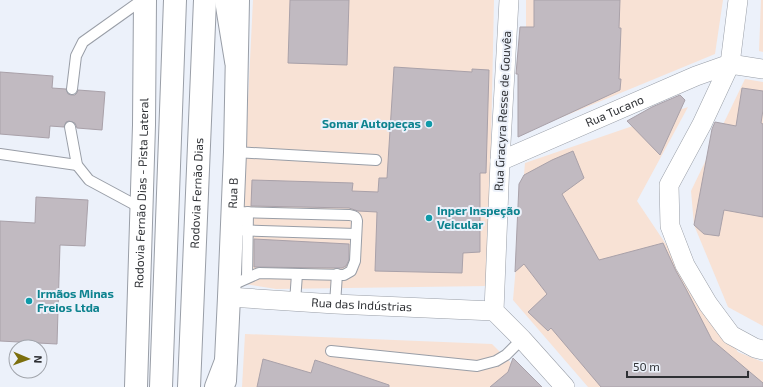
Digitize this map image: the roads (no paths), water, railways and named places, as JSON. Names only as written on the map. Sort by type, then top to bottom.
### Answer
[{"type":"main road","name":"Rodovia Fernão Dias - Pista Lateral","points":[[136,387],[144,125],[144,0]]},
{"type":"main road","points":[[161,387],[175,0]]},
{"type":"main road","name":"Rodovia Fernão Dias","points":[[189,387],[205,0]]},
{"type":"main road","points":[[226,0],[236,61]]},
{"type":"main road","name":"Rua B","points":[[225,387],[226,361],[235,287],[240,221],[235,152],[238,0]]},
{"type":"main road","points":[[216,387],[226,361]]},
{"type":"street","name":"Rua Gracyra Resse de Gouvêa","points":[[494,310],[508,0]]},
{"type":"street","points":[[738,0],[730,64],[702,124],[670,185],[670,226],[685,265],[708,304],[731,335],[755,348],[763,350]]},
{"type":"street","name":"Rua Tucano","points":[[500,160],[696,76],[730,64]]},
{"type":"street","points":[[730,64],[763,69]]},
{"type":"street","name":"Rua das Indústrias","points":[[235,287],[295,302],[494,310]]},
{"type":"street","points":[[494,310],[565,387]]},
{"type":"lane","points":[[72,89],[76,56],[83,42],[144,0]]},
{"type":"lane","points":[[70,127],[77,165],[89,180],[141,208]]},
{"type":"lane","points":[[235,152],[376,160]]},
{"type":"lane","points":[[0,154],[77,165]]},
{"type":"lane","points":[[235,287],[259,273],[344,275],[351,271],[355,261],[357,221],[356,217],[354,216],[240,221]]},
{"type":"lane","points":[[240,221],[356,234]]},
{"type":"lane","points":[[295,302],[297,274]]},
{"type":"lane","points":[[335,304],[337,274]]},
{"type":"lane","points":[[331,351],[476,366],[496,361],[506,355],[522,339]]},
{"type":"place","name":"Somar Autopeças","points":[[429,124]]},
{"type":"place","name":"Inper Inspeção Veicular","points":[[429,218]]},
{"type":"place","name":"Irmãos Minas Freios Ltda","points":[[29,301]]}]
